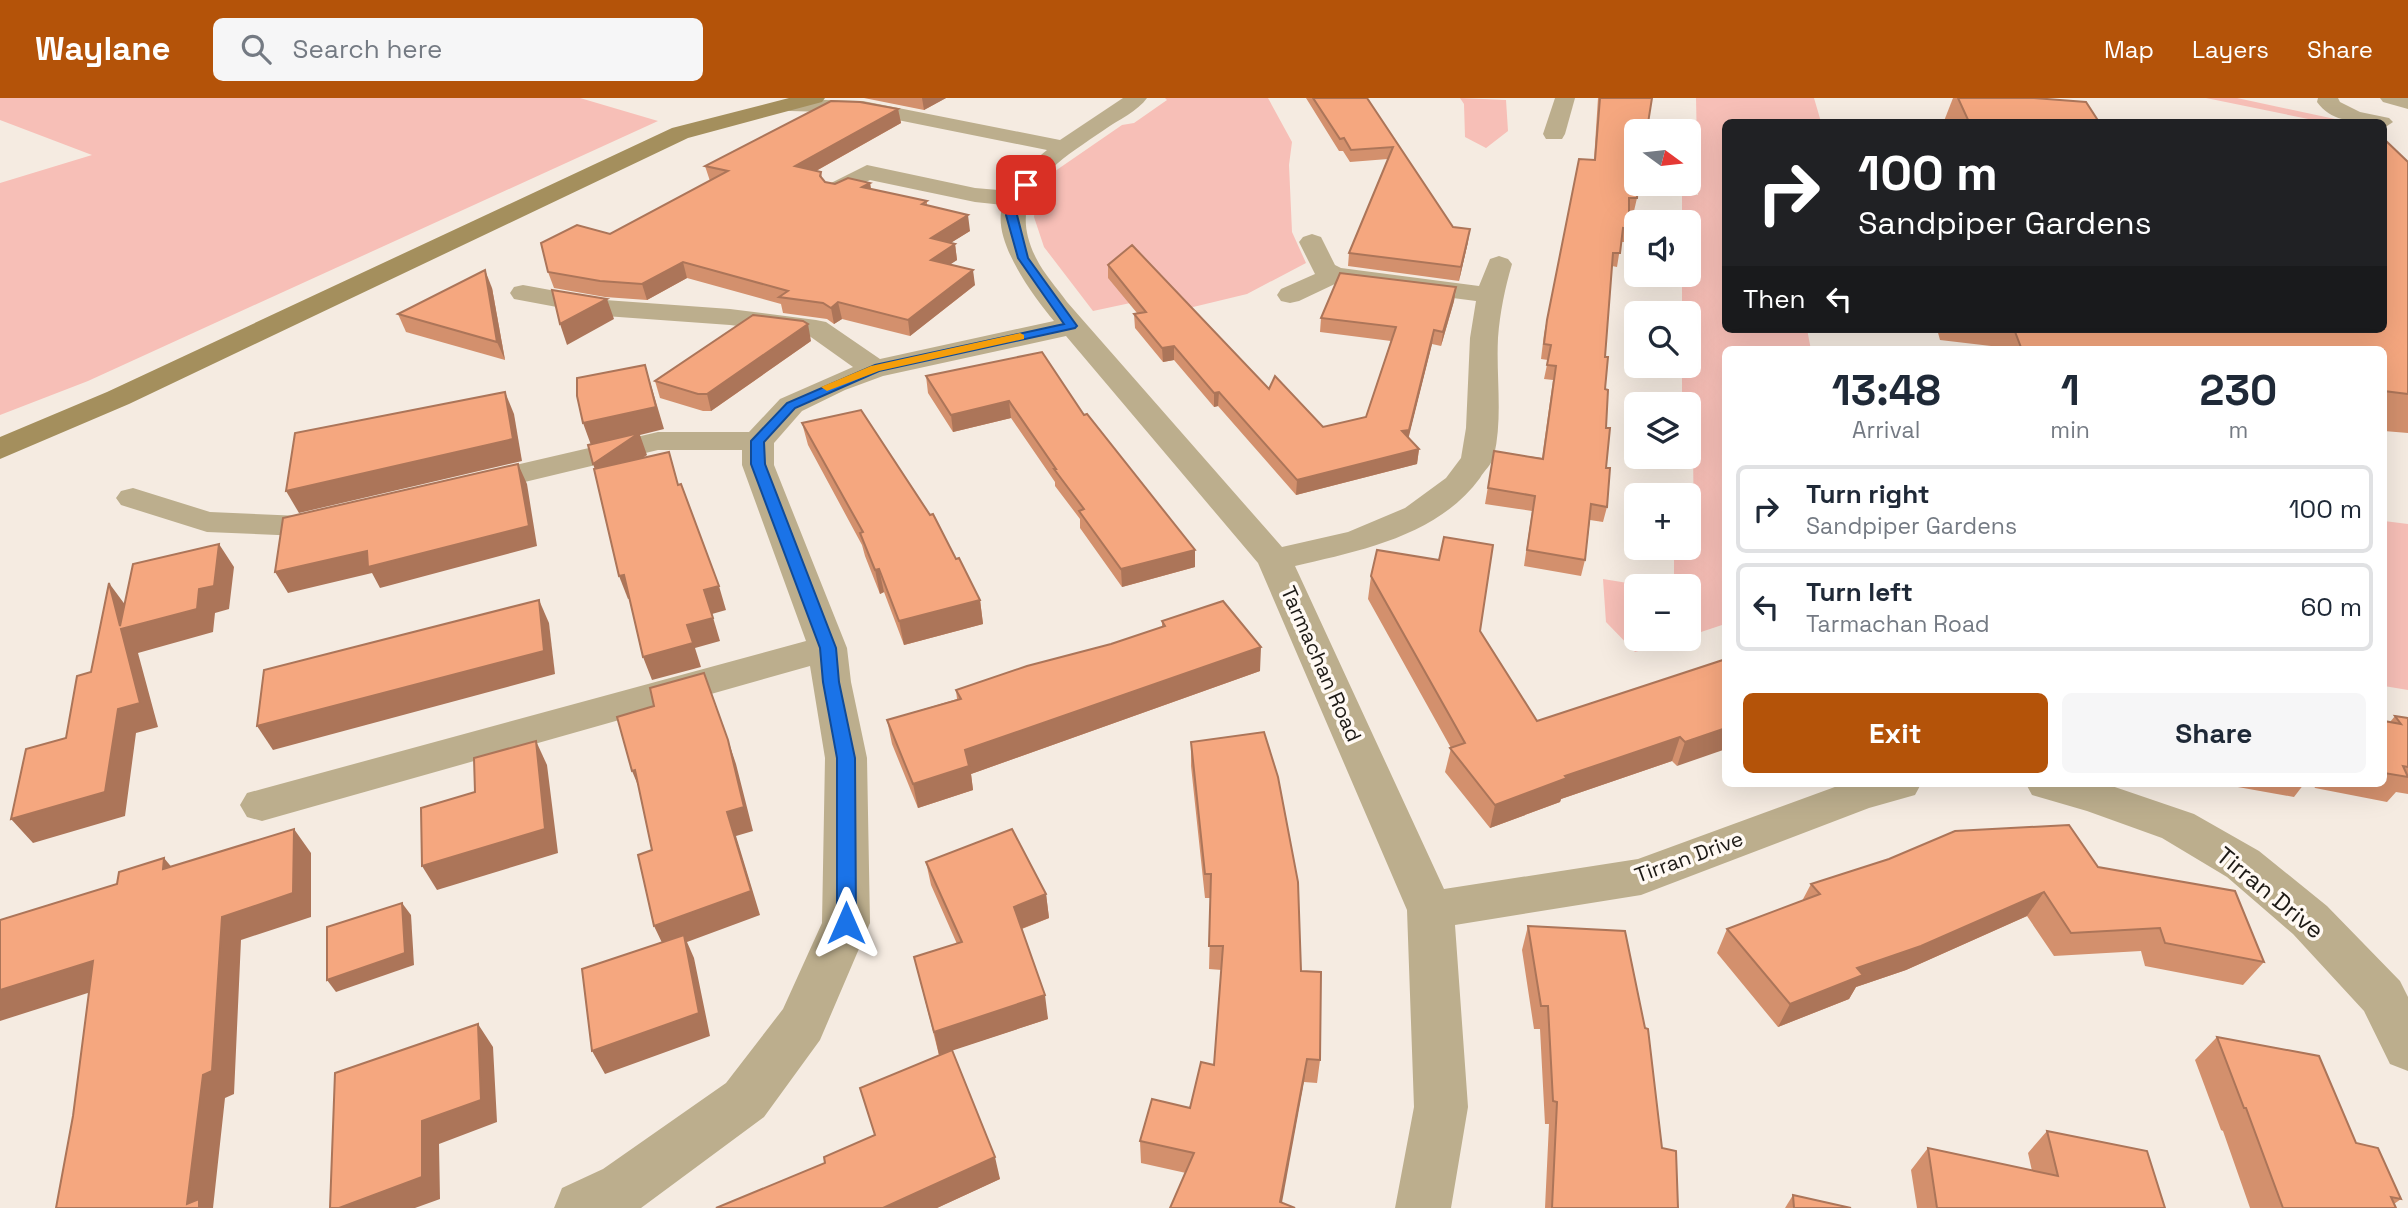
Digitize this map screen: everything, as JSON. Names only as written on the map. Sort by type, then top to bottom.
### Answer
[{"type":"main road","points":[[0,449],[118,398],[680,134],[727,119],[815,98]]},
{"type":"main road","points":[[680,134],[710,113],[721,100],[747,108],[785,106]]},
{"type":"street","points":[[1553,134],[1566,98]]},
{"type":"street","points":[[2328,98],[2327,102],[2332,107],[2366,119]]},
{"type":"street","points":[[2390,98],[2408,103]]},
{"type":"street","points":[[867,172],[975,195],[1017,199],[1033,173],[1120,100]]},
{"type":"street","points":[[785,106],[853,102],[1064,147]]},
{"type":"street","points":[[837,189],[891,158]]},
{"type":"street","name":"Tarmachan Road","points":[[1017,199],[1012,215],[1023,258],[1071,326],[1274,559],[1430,910],[1441,1107],[1423,1208]]},
{"type":"street","points":[[1312,242],[1324,269],[1334,275],[1490,295]]},
{"type":"street","points":[[1274,559],[1359,540],[1417,515],[1458,485],[1477,459],[1482,429],[1481,387],[1490,295],[1499,264]]},
{"type":"street","points":[[1290,295],[1334,275]]},
{"type":"street","points":[[523,293],[605,308],[730,317],[816,328],[875,369]]},
{"type":"street","points":[[582,1208],[622,1188],[745,1100],[802,1024],[846,923],[846,758],[831,682],[828,648],[758,464],[758,441],[791,405],[834,384],[875,369],[1071,326]]},
{"type":"street","points":[[446,491],[658,441],[758,441]]},
{"type":"street","points":[[133,499],[207,522],[220,523],[300,526],[367,510]]},
{"type":"street","points":[[262,805],[828,648]]},
{"type":"street","name":"Tirran Drive","points":[[1430,910],[1641,877],[1859,795],[1889,787]]},
{"type":"street","name":"Tirran Drive","points":[[2058,787],[2096,797],[2178,826],[2243,864],[2310,920],[2382,996],[2408,1048]]},
{"type":"shaded area","points":[[0,98],[580,98],[658,121],[88,381],[0,415],[0,183],[92,155],[0,120]]},
{"type":"shaded area","points":[[1165,98],[1268,98],[1292,142],[1289,165],[1292,232],[1306,263],[1247,294],[1189,308],[1163,296],[1093,311],[1044,247],[1034,217],[1036,195],[1045,178],[1122,125],[1134,123],[1167,100]]},
{"type":"shaded area","points":[[1460,98],[1506,100],[1508,131],[1486,148],[1465,137],[1464,104]]},
{"type":"shaded area","points":[[1696,98],[1814,98],[1820,119],[1722,119],[1722,333],[1808,333],[1810,346],[1722,346],[1722,625],[1701,632],[1701,574],[1674,574],[1674,560],[1701,560],[1701,483],[1693,483],[1693,469],[1701,469],[1701,392],[1682,392],[1682,378],[1701,378],[1701,301],[1682,301],[1682,287],[1701,287],[1701,210],[1682,210],[1682,196],[1701,196],[1701,119],[1696,119]]},
{"type":"shaded area","points":[[2206,98],[2237,98],[2335,119],[2308,119]]},
{"type":"shaded area","points":[[2387,521],[2408,524],[2408,690],[2387,686]]},
{"type":"shaded area","points":[[1603,579],[1624,582],[1624,641],[1606,622]]},
{"type":"building","points":[[1313,98],[1367,98],[1453,227],[1470,229],[1461,267],[1349,253],[1393,147],[1351,150],[1344,138],[1340,139]]},
{"type":"building","points":[[1600,98],[1652,98],[1649,119],[1624,119],[1624,196],[1637,198],[1629,198],[1629,210],[1624,210],[1620,253],[1613,253],[1605,357],[1608,357],[1606,428],[1610,428],[1606,468],[1610,468],[1607,507],[1591,504],[1585,560],[1527,550],[1535,496],[1488,488],[1494,451],[1543,459],[1556,366],[1547,365],[1551,345],[1544,344],[1547,320],[1579,159],[1595,160]]},
{"type":"building","points":[[1958,98],[2034,98],[2086,102],[2097,119],[1968,119]]},
{"type":"building","points":[[831,101],[860,102],[898,109],[795,166],[821,172],[820,176],[825,182],[835,184],[848,178],[870,183],[862,187],[927,201],[922,204],[968,215],[931,238],[955,244],[931,260],[973,270],[908,320],[838,302],[831,308],[823,303],[779,297],[788,291],[683,262],[642,284],[600,281],[548,272],[541,243],[577,225],[610,234],[728,171],[705,166]]},
{"type":"building","points":[[2387,142],[2408,162],[2408,394],[2387,391],[2387,346],[2020,346],[2016,333],[2387,333]]},
{"type":"building","points":[[1132,245],[1269,389],[1275,376],[1323,427],[1366,417],[1396,327],[1321,318],[1340,273],[1456,287],[1443,332],[1434,330],[1409,430],[1402,431],[1419,449],[1297,480],[1219,392],[1214,393],[1174,346],[1162,348],[1134,314],[1146,312],[1108,265]]},
{"type":"building","points":[[485,270],[497,342],[398,314]]},
{"type":"building","points":[[552,290],[607,299],[560,324]]},
{"type":"building","points":[[753,315],[803,321],[808,324],[707,394],[698,394],[655,381]]},
{"type":"building","points":[[1042,352],[1084,415],[1087,414],[1195,550],[1121,569],[1079,511],[1084,509],[1009,401],[951,415],[926,376]]},
{"type":"building","points":[[645,365],[656,407],[583,423],[577,396],[577,378]]},
{"type":"building","points":[[505,392],[513,439],[286,491],[295,433]]},
{"type":"building","points":[[861,410],[930,515],[933,514],[980,600],[899,621],[879,569],[875,570],[860,533],[863,532],[802,423]]},
{"type":"building","points":[[639,433],[593,464],[588,445]]},
{"type":"building","points":[[669,452],[678,485],[681,484],[719,586],[704,590],[713,618],[687,625],[693,643],[643,657],[624,575],[619,576],[594,469]]},
{"type":"building","points":[[518,464],[529,526],[368,567],[367,551],[275,572],[283,518]]},
{"type":"building","points":[[1444,537],[1493,545],[1480,631],[1537,721],[1722,660],[1722,729],[1685,742],[1680,737],[1565,776],[1567,778],[1495,805],[1450,748],[1465,743],[1371,576],[1377,550],[1439,560]]},
{"type":"building","points":[[219,544],[214,586],[199,589],[197,609],[121,629],[140,703],[118,709],[105,792],[11,819],[26,749],[66,738],[77,676],[91,672],[109,583],[120,626],[133,564]]},
{"type":"building","points":[[539,600],[544,651],[257,726],[264,670]]},
{"type":"building","points":[[1223,601],[1261,647],[965,750],[969,766],[913,784],[887,720],[961,699],[956,690],[1027,666],[1111,644],[1165,626],[1162,621]]},
{"type":"building","points":[[704,673],[728,740],[744,807],[727,812],[751,891],[654,926],[638,855],[652,850],[635,770],[632,771],[617,717],[654,706],[650,688]]},
{"type":"building","points":[[2395,716],[2408,718],[2408,767],[2403,766],[2408,777],[2387,774],[2387,722],[2401,724]]},
{"type":"building","points":[[1264,732],[1278,777],[1298,882],[1301,971],[1321,972],[1320,1060],[1307,1059],[1280,1202],[1295,1208],[1170,1208],[1194,1153],[1140,1141],[1152,1099],[1190,1108],[1201,1062],[1214,1065],[1223,946],[1209,946],[1211,874],[1205,874],[1191,742]]},
{"type":"building","points":[[536,741],[545,829],[422,866],[421,808],[475,792],[474,758]]},
{"type":"building","points":[[2069,825],[2098,867],[2235,891],[2264,962],[2165,943],[2160,928],[2071,933],[2044,892],[1921,946],[1857,968],[1863,975],[1790,1004],[1727,929],[1820,894],[1811,884],[1889,859],[1955,831]]},
{"type":"building","points":[[294,829],[293,893],[222,917],[212,1071],[203,1075],[187,1204],[199,1199],[199,1208],[56,1208],[73,1116],[93,961],[0,990],[0,920],[117,884],[119,872],[164,858],[163,869]]},
{"type":"building","points":[[1012,829],[1046,894],[1014,907],[1045,995],[934,1032],[914,957],[962,942],[926,862]]},
{"type":"building","points":[[402,903],[405,953],[327,980],[327,927]]},
{"type":"building","points":[[1528,926],[1625,931],[1645,1028],[1648,1029],[1662,1148],[1676,1151],[1678,1208],[1552,1208],[1557,1102],[1553,1101],[1548,1006],[1541,1006]]},
{"type":"building","points":[[684,935],[699,1013],[592,1051],[582,969]]},
{"type":"building","points":[[478,1024],[481,1100],[422,1121],[422,1177],[339,1208],[330,1208],[335,1073]]},
{"type":"building","points":[[2217,1037],[2319,1056],[2356,1143],[2378,1148],[2401,1199],[2391,1197],[2396,1208],[2283,1208]]},
{"type":"building","points":[[952,1050],[995,1157],[883,1208],[716,1208],[825,1163],[824,1157],[875,1135],[860,1088]]},
{"type":"building","points":[[2047,1131],[2147,1151],[2165,1208],[1937,1208],[1928,1148],[2058,1176]]},
{"type":"building","points":[[1793,1195],[1851,1208],[1794,1208]]},
{"type":"slow traffic","points":[[827,387],[875,369],[1020,337]]},
{"type":"route","points":[[846,923],[846,758],[831,682],[828,648],[758,464],[758,441],[791,405],[855,376],[875,369],[1071,326],[1023,258],[1012,215],[1018,197],[1026,185]]}]
